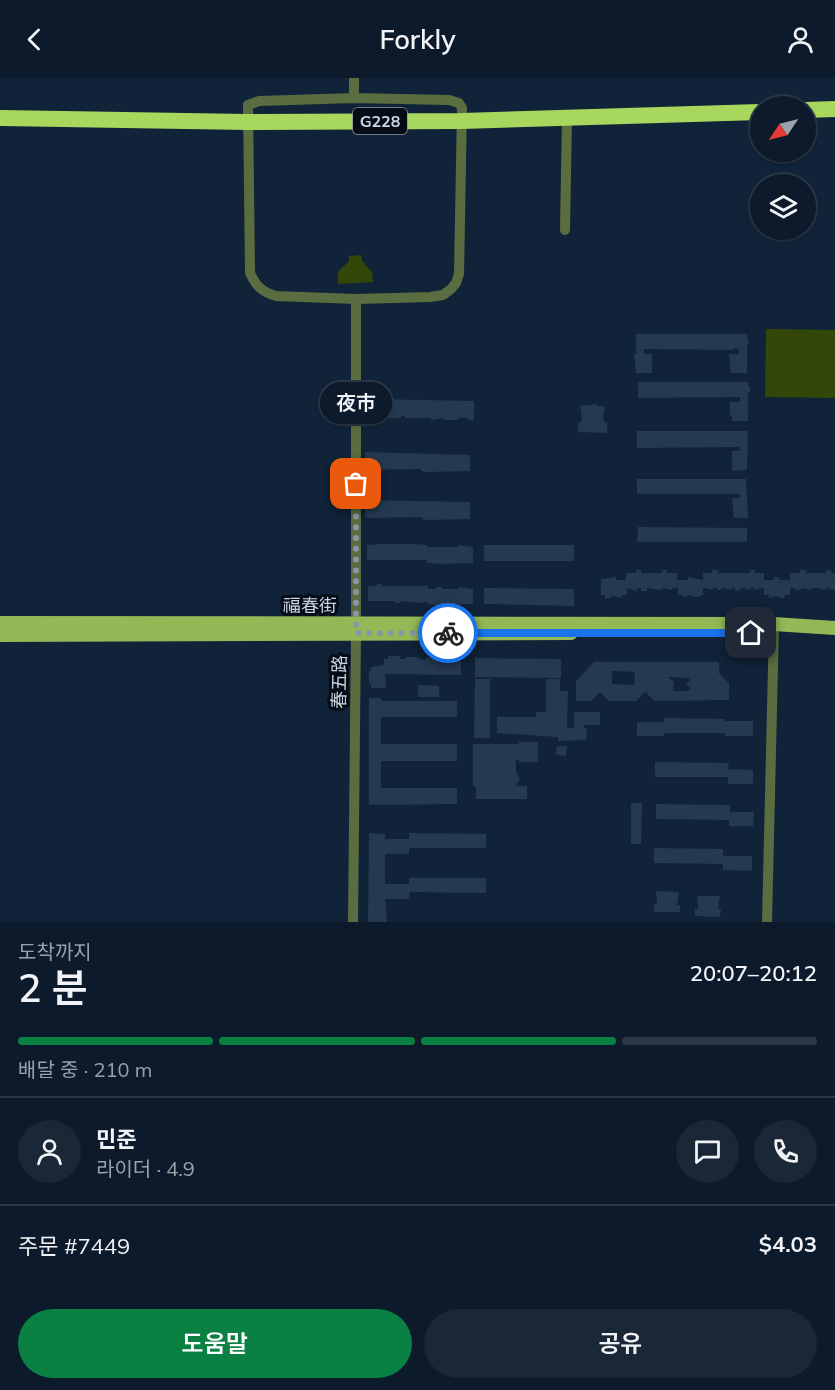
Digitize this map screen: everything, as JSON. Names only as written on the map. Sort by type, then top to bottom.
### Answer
[{"type":"highway","points":[[816,110],[835,109]]},
{"type":"highway","name":"G228","points":[[0,118],[248,122],[462,121],[750,112]]},
{"type":"main road","name":"福春街","points":[[0,623],[356,628],[835,628]]},
{"type":"main road","name":"福春街","points":[[0,635],[356,628]]},
{"type":"main road","name":"福春街","points":[[774,628],[835,636]]},
{"type":"street","points":[[354,78],[354,98]]},
{"type":"street","points":[[354,98],[449,100],[459,103],[462,108],[459,274],[456,283],[442,295],[356,299],[276,296],[265,293],[255,284],[250,273],[248,105],[259,101],[354,98]]},
{"type":"street","points":[[565,230],[567,118]]},
{"type":"street","name":"春五路","points":[[353,922],[356,299]]},
{"type":"street","points":[[767,922],[774,628]]},
{"type":"green space","points":[[361,255],[362,261],[372,272],[373,282],[338,284],[338,272],[349,261],[349,256]]},
{"type":"green space","points":[[766,329],[835,330],[835,398],[765,397]]},
{"type":"building","points":[[636,334],[747,334],[749,344],[747,344],[747,373],[731,373],[729,354],[739,354],[739,349],[734,348],[734,350],[644,349],[644,354],[652,354],[652,373],[636,373],[634,354],[636,354]]},
{"type":"building","points":[[638,382],[748,382],[750,392],[748,392],[748,421],[732,421],[732,416],[730,416],[730,402],[740,402],[740,397],[638,398]]},
{"type":"building","points":[[370,399],[474,401],[474,420],[458,418],[458,420],[443,420],[443,418],[431,420],[431,418],[405,418],[405,416],[370,418]]},
{"type":"building","points":[[597,404],[597,406],[605,406],[603,418],[607,423],[607,433],[578,432],[578,423],[582,418],[580,406]]},
{"type":"building","points":[[637,431],[747,431],[747,470],[732,471],[732,451],[740,451],[739,447],[637,448]]},
{"type":"building","points":[[365,452],[470,455],[470,471],[366,470]]},
{"type":"building","points":[[637,479],[746,479],[748,518],[734,518],[732,498],[740,498],[740,494],[637,494]]},
{"type":"building","points":[[365,500],[470,502],[470,519],[365,517]]},
{"type":"building","points":[[638,527],[747,528],[747,542],[637,542]]},
{"type":"building","points":[[367,545],[473,547],[473,563],[440,564],[427,563],[427,560],[367,560]]},
{"type":"building","points":[[484,545],[574,545],[574,561],[484,561]]},
{"type":"building","points":[[636,570],[641,570],[641,573],[662,573],[662,570],[667,570],[667,573],[677,573],[677,580],[688,580],[688,577],[703,580],[703,573],[712,573],[712,570],[718,570],[718,573],[750,573],[750,570],[755,570],[755,573],[764,573],[764,580],[774,580],[774,577],[779,577],[779,580],[790,580],[790,573],[800,573],[800,570],[806,570],[806,573],[826,573],[826,570],[831,570],[831,573],[835,573],[835,590],[790,588],[790,595],[784,595],[785,598],[779,598],[779,596],[768,598],[769,595],[764,595],[764,588],[754,590],[750,588],[751,590],[741,588],[735,591],[735,588],[717,590],[713,588],[713,590],[703,588],[703,595],[699,597],[678,595],[678,588],[672,588],[672,590],[662,588],[662,590],[647,588],[647,591],[641,591],[641,588],[637,588],[637,591],[627,588],[627,595],[622,595],[622,598],[611,596],[612,598],[605,598],[605,595],[601,595],[601,579],[616,577],[616,580],[626,580],[626,573],[636,573]]},
{"type":"building","points":[[377,584],[382,584],[382,586],[428,586],[428,589],[442,587],[442,589],[458,589],[458,587],[473,589],[473,604],[433,605],[427,602],[368,601],[368,586],[377,586]]},
{"type":"building","points":[[484,588],[574,589],[574,606],[484,604]]},
{"type":"building","points":[[388,656],[400,656],[400,659],[419,657],[419,659],[426,660],[426,657],[445,660],[445,657],[457,657],[457,660],[461,660],[461,675],[385,674],[386,688],[371,688],[369,671],[371,667],[384,665],[384,659],[388,659]]},
{"type":"building","points":[[475,658],[561,659],[561,678],[475,677]]},
{"type":"building","points":[[594,662],[719,662],[719,673],[729,683],[729,700],[655,701],[645,692],[636,701],[609,701],[600,692],[591,701],[576,701],[576,681]],"holes":[[[612,671],[635,672],[634,685],[612,684]],[[668,677],[688,678],[690,680],[686,684],[691,688],[688,691],[673,691],[674,682]]]},
{"type":"building","points":[[475,679],[490,679],[490,738],[474,738]]},
{"type":"building","points":[[546,679],[560,679],[560,691],[568,691],[567,728],[574,728],[574,712],[600,712],[600,725],[584,725],[584,728],[587,728],[586,740],[558,741],[558,737],[497,733],[497,717],[536,717],[536,712],[546,712]]},
{"type":"building","points":[[418,685],[439,686],[439,697],[418,697]]},
{"type":"building","points":[[369,698],[381,698],[381,701],[457,701],[457,717],[381,717],[381,744],[457,744],[457,761],[381,761],[381,788],[457,788],[457,804],[369,805]]},
{"type":"building","points":[[664,718],[753,721],[753,736],[725,736],[725,733],[665,733],[664,736],[637,736],[637,722],[664,722]]},
{"type":"building","points":[[519,742],[538,742],[538,762],[516,760],[516,771],[520,779],[516,786],[527,786],[527,799],[476,799],[476,786],[473,786],[473,744],[519,744]]},
{"type":"building","points":[[557,746],[567,746],[566,756],[556,755]]},
{"type":"building","points":[[655,762],[729,763],[728,769],[753,770],[753,784],[728,784],[728,777],[655,777]]},
{"type":"building","points":[[631,803],[642,803],[641,844],[631,844]]},
{"type":"building","points":[[656,804],[730,805],[730,812],[754,812],[753,826],[729,826],[729,820],[656,819]]},
{"type":"building","points":[[369,833],[385,834],[385,839],[409,839],[409,833],[486,834],[486,848],[409,848],[409,854],[385,854],[385,884],[409,884],[409,878],[486,878],[486,893],[410,892],[409,899],[385,899],[387,922],[368,922]]},
{"type":"building","points":[[654,848],[723,849],[723,856],[752,856],[752,871],[723,870],[723,864],[654,863]]},
{"type":"building","points":[[656,891],[679,892],[677,905],[680,905],[680,912],[654,912],[654,904],[657,905]]},
{"type":"building","points":[[697,896],[720,896],[718,909],[721,909],[720,917],[695,916],[695,909],[698,909]]},
{"type":"way so far","points":[[356,484],[356,633],[448,633]]},
{"type":"place","name":"夜市","points":[[356,484]]},
{"type":"route","points":[[448,633],[751,633]]}]
